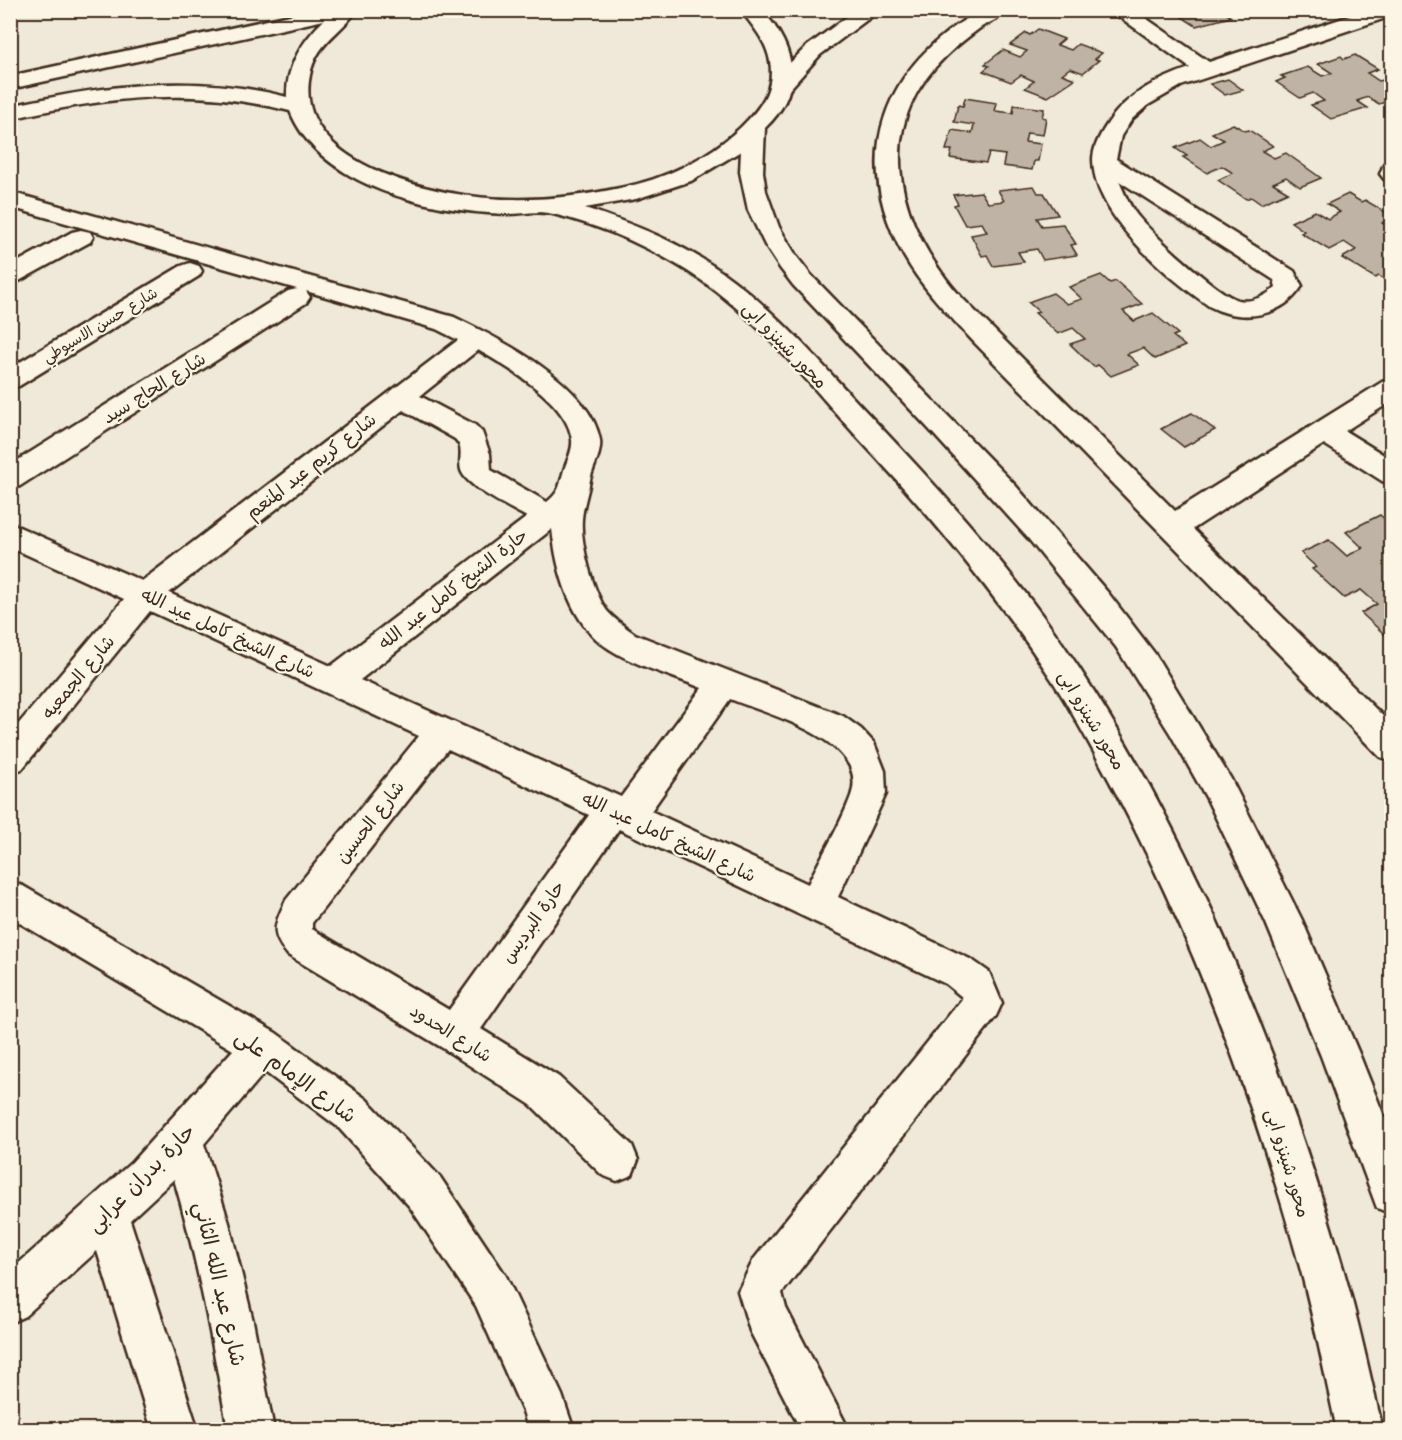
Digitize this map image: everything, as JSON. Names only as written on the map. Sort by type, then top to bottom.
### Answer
[{"type":"street","points":[[10,83],[345,10]]},
{"type":"street","points":[[345,10],[317,39],[306,55],[299,72],[297,90],[299,107],[306,124],[335,156],[382,183],[411,193],[468,203],[516,207],[552,206],[601,199],[657,186],[714,160],[737,145],[755,129],[771,108],[780,86],[782,64],[776,43],[765,24],[751,10]]},
{"type":"street","points":[[780,86],[825,41],[870,10]]},
{"type":"street","points":[[997,10],[954,37],[926,64],[905,94],[892,128],[888,165],[894,206],[912,248],[941,291],[1392,747]]},
{"type":"street","points":[[1120,10],[1205,69]]},
{"type":"street","points":[[1104,161],[1285,276],[1289,286],[1285,294],[1260,307],[1247,309],[1232,306],[1219,300],[1158,252],[1135,229],[1118,206],[1108,183],[1104,161],[1109,136],[1125,115],[1147,96],[1173,81],[1390,10]]},
{"type":"street","points":[[10,113],[108,93],[168,88],[224,90],[299,107]]},
{"type":"street","points":[[755,129],[750,168],[753,188],[762,217],[783,256],[801,280],[1034,525],[1144,662],[1252,855],[1306,972],[1360,1103],[1392,1193]]},
{"type":"street","points":[[1392,169],[1392,174]]},
{"type":"street","points":[[10,199],[445,323],[477,338],[528,368],[579,419],[587,442],[579,465],[567,520],[577,577],[596,620],[624,643],[831,726],[850,738],[864,754],[871,775],[869,794],[816,906]]},
{"type":"street","name":"محور شينزو ابى","points":[[552,206],[614,225],[655,243],[709,275],[751,309],[920,485],[993,572],[1064,672],[1133,788],[1200,924],[1264,1084],[1323,1275],[1360,1430]]},
{"type":"street","points":[[10,276],[81,237]]},
{"type":"street","name":"شارع حسن الاسيوطي","points":[[10,380],[190,271]]},
{"type":"street","name":"شارع الحاج سيد","points":[[10,479],[297,297]]},
{"type":"street","name":"شارع كريم عبد المنعم","points":[[146,596],[477,338]]},
{"type":"street","points":[[1173,527],[1392,388]]},
{"type":"street","points":[[401,397],[465,432],[475,446],[475,470],[481,477],[548,516]]},
{"type":"street","points":[[1323,430],[1392,474]]},
{"type":"street","name":"حارة الشيخ كامل عبد الله","points":[[334,682],[573,497]]},
{"type":"street","name":"شارع الشيخ كامل عبد الله","points":[[10,534],[619,813],[959,972],[976,985],[983,1003],[769,1274],[760,1291],[766,1315],[826,1430]]},
{"type":"street","name":"شارع الجمعيه","points":[[10,759],[146,596]]},
{"type":"street","name":"حارة البرديس","points":[[455,1034],[619,813],[724,682]]},
{"type":"street","name":"شارع الحسين","points":[[298,912],[441,733]]},
{"type":"street","name":"شارع الإمام على","points":[[10,898],[262,1046],[352,1113],[425,1192],[491,1292],[546,1412],[551,1430]]},
{"type":"street","name":"شارع الحدود","points":[[298,912],[293,934],[301,943],[455,1034],[544,1091],[617,1160]]},
{"type":"street","name":"حارة بدران عرابى","points":[[10,1301],[107,1214],[182,1139],[262,1046]]},
{"type":"street","name":"شارع عبد الله الثاني","points":[[182,1139],[208,1223],[231,1321],[251,1430]]},
{"type":"street","points":[[107,1214],[175,1430]]},
{"type":"building","points":[[1190,10],[1221,10],[1231,17],[1196,26],[1179,15]]},
{"type":"building","points":[[1038,29],[1064,39],[1057,45],[1071,50],[1078,44],[1102,53],[1095,59],[1099,60],[1083,73],[1070,68],[1062,74],[1075,79],[1048,97],[1025,88],[1034,81],[1021,75],[1011,82],[983,71],[989,66],[985,64],[1003,50],[1020,57],[1027,51],[1010,45],[1026,33],[1030,35]]},
{"type":"building","points":[[1355,55],[1378,69],[1367,73],[1379,81],[1392,78],[1392,100],[1379,104],[1368,97],[1357,101],[1368,108],[1331,119],[1311,105],[1324,101],[1313,93],[1300,98],[1276,82],[1285,78],[1281,76],[1308,67],[1322,76],[1332,73],[1318,64],[1341,56],[1344,59]]},
{"type":"building","points":[[1228,79],[1243,90],[1225,95],[1210,84]]},
{"type":"building","points":[[965,98],[997,103],[995,111],[1013,113],[1014,105],[1044,109],[1042,117],[1046,118],[1043,135],[1027,133],[1025,142],[1041,144],[1038,161],[1034,161],[1032,170],[1003,166],[1005,155],[989,153],[986,163],[950,158],[952,150],[946,150],[952,130],[972,133],[974,125],[954,122],[958,105],[963,106]]},
{"type":"building","points":[[1233,124],[1245,131],[1249,130],[1273,146],[1262,151],[1274,158],[1286,153],[1321,178],[1300,187],[1286,177],[1273,183],[1288,192],[1261,204],[1251,197],[1246,199],[1218,180],[1233,173],[1222,166],[1207,173],[1183,157],[1187,156],[1175,148],[1200,138],[1211,146],[1224,140],[1212,133]]},
{"type":"building","points":[[1034,186],[1038,193],[1044,193],[1058,215],[1037,218],[1042,226],[1063,224],[1076,244],[1071,245],[1077,255],[1043,260],[1037,249],[1018,252],[1024,262],[993,266],[987,255],[982,256],[971,235],[987,232],[982,223],[965,225],[954,205],[958,204],[953,195],[981,192],[988,203],[1004,201],[998,190]]},
{"type":"building","points":[[1348,194],[1361,202],[1365,200],[1392,216],[1382,223],[1392,229],[1391,284],[1379,276],[1375,278],[1342,258],[1356,250],[1344,242],[1329,250],[1301,233],[1304,231],[1291,222],[1315,211],[1328,219],[1340,212],[1327,204]]},
{"type":"building","points":[[1101,275],[1110,283],[1116,281],[1142,304],[1123,311],[1134,321],[1153,313],[1178,334],[1173,336],[1185,346],[1155,359],[1143,348],[1127,354],[1139,365],[1111,376],[1098,365],[1094,367],[1070,344],[1085,339],[1073,328],[1058,334],[1035,313],[1039,312],[1028,302],[1053,293],[1067,304],[1082,299],[1069,287]]},
{"type":"building","points":[[1192,413],[1215,430],[1184,447],[1161,429]]},
{"type":"building","points":[[1380,515],[1392,525],[1392,641],[1361,613],[1377,604],[1361,590],[1344,598],[1312,569],[1316,567],[1301,553],[1329,540],[1347,556],[1363,548],[1346,532]]}]
